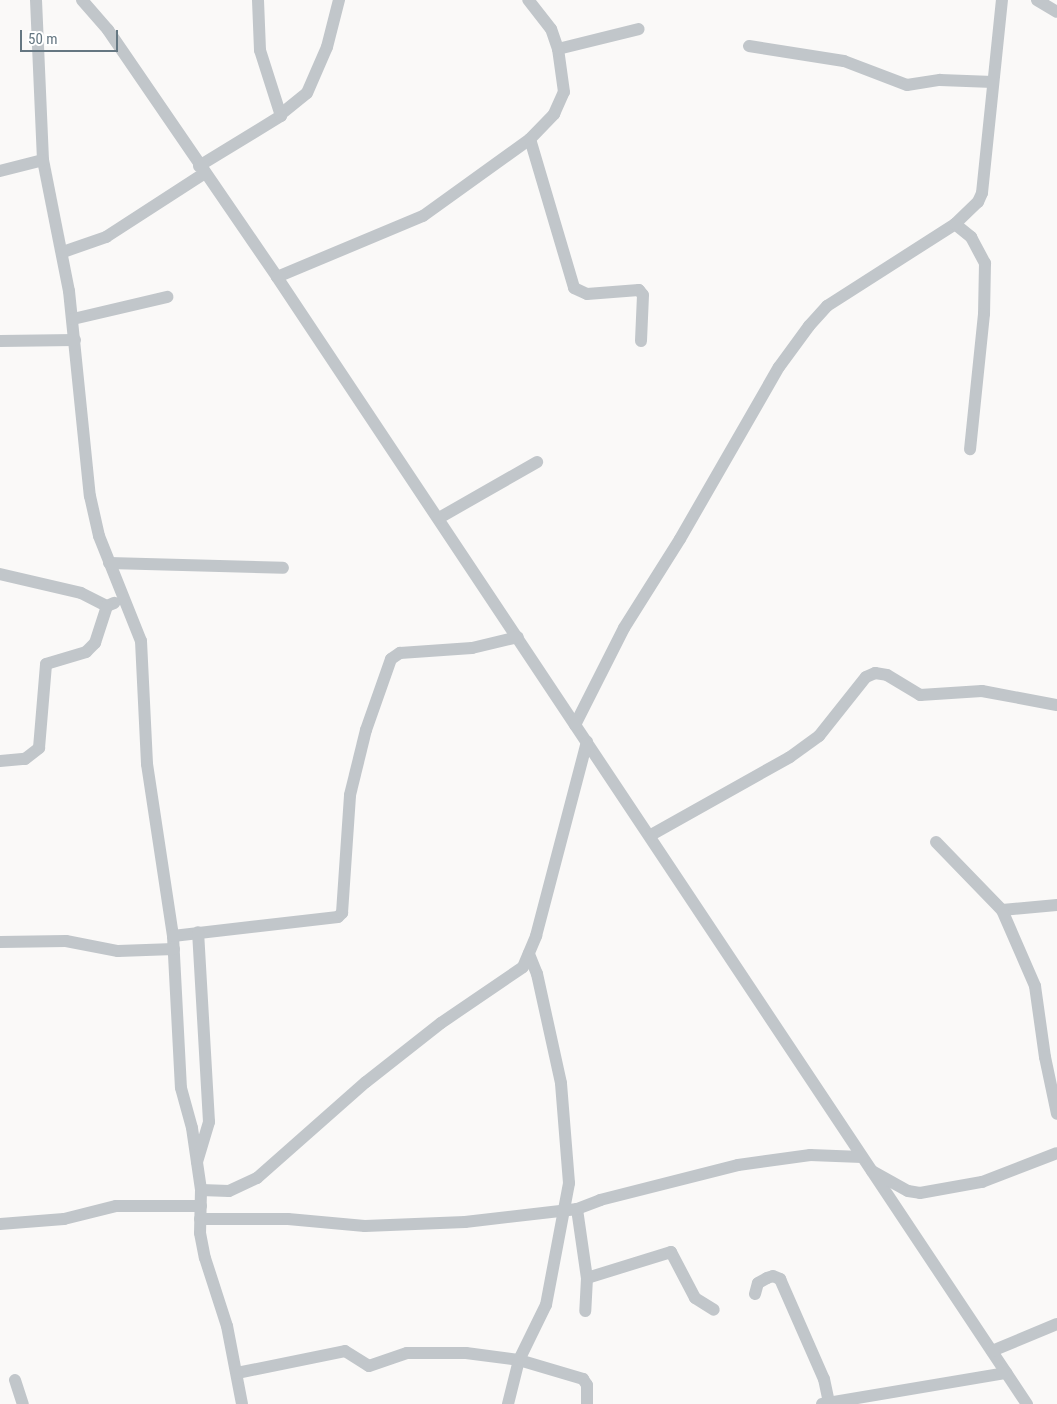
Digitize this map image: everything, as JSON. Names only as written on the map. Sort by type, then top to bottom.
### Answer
[{"type":"street","points":[[36,0],[43,160],[63,252],[73,319],[93,519],[123,600],[136,623],[141,641],[147,764],[173,942],[181,1088],[197,1163],[201,1206],[200,1219],[205,1258],[225,1319],[242,1404]]},
{"type":"street","points":[[82,0],[108,30],[277,277],[575,725],[651,835],[1027,1404]]},
{"type":"street","points":[[258,0],[260,50],[281,114]]},
{"type":"street","points":[[63,252],[103,239],[279,119],[281,114],[307,93],[327,47],[339,0]]},
{"type":"street","points":[[277,277],[423,216],[530,139],[554,114],[562,101],[565,81],[558,49],[550,29],[528,0]]},
{"type":"street","points":[[575,725],[624,628],[680,539],[779,367],[808,326],[827,306],[955,224],[978,202],[982,193],[1002,0]]},
{"type":"street","points":[[1037,0],[1057,12]]},
{"type":"street","points":[[558,49],[640,29]]},
{"type":"street","points":[[749,46],[844,61],[907,85],[940,80],[993,82]]},
{"type":"street","points":[[530,139],[574,288],[587,294],[639,290],[643,295],[641,341]]},
{"type":"street","points":[[0,171],[43,160]]},
{"type":"street","points":[[955,224],[971,237],[985,263],[984,314],[970,449]]},
{"type":"street","points":[[73,319],[167,297]]},
{"type":"street","points":[[0,341],[75,340]]},
{"type":"street","points":[[439,518],[537,462]]},
{"type":"street","points":[[109,563],[283,568]]},
{"type":"street","points":[[0,574],[81,593],[107,606],[123,600]]},
{"type":"street","points":[[0,761],[25,759],[39,748],[46,664],[86,652],[95,643],[107,606]]},
{"type":"street","points":[[0,942],[66,941],[118,951],[173,942],[198,932],[338,916],[342,913],[350,795],[366,730],[391,659],[400,653],[472,648],[518,637]]},
{"type":"street","points":[[651,835],[790,757],[819,736],[866,677],[875,672],[887,675],[920,695],[982,691],[1057,705]]},
{"type":"street","points":[[200,1190],[229,1191],[256,1178],[366,1082],[441,1023],[523,967],[529,954],[587,742]]},
{"type":"street","points":[[936,842],[1002,910],[1033,979],[1057,1114]]},
{"type":"street","points":[[1002,910],[1057,905]]},
{"type":"street","points":[[197,1163],[209,1122],[198,932]]},
{"type":"street","points":[[508,1404],[519,1360],[546,1305],[560,1242],[562,1211],[568,1198],[569,1183],[560,1083],[539,982],[529,954]]},
{"type":"street","points":[[872,1171],[908,1190],[920,1193],[982,1182],[1057,1153]]},
{"type":"street","points":[[200,1219],[288,1219],[365,1226],[465,1222],[577,1209],[600,1200],[635,1194],[686,1176],[738,1165],[810,1155],[862,1157]]},
{"type":"street","points":[[0,1224],[64,1219],[116,1206],[201,1206]]},
{"type":"street","points":[[577,1209],[587,1278],[585,1311]]},
{"type":"street","points":[[587,1278],[671,1252],[695,1298],[714,1310]]},
{"type":"street","points":[[755,1294],[758,1283],[773,1276],[780,1279],[824,1379],[825,1404],[1006,1373]]},
{"type":"street","points":[[992,1350],[1057,1324]]},
{"type":"street","points":[[237,1373],[345,1351],[369,1366],[418,1352],[519,1360],[586,1381],[587,1404]]},
{"type":"street","points":[[15,1380],[22,1404]]}]
